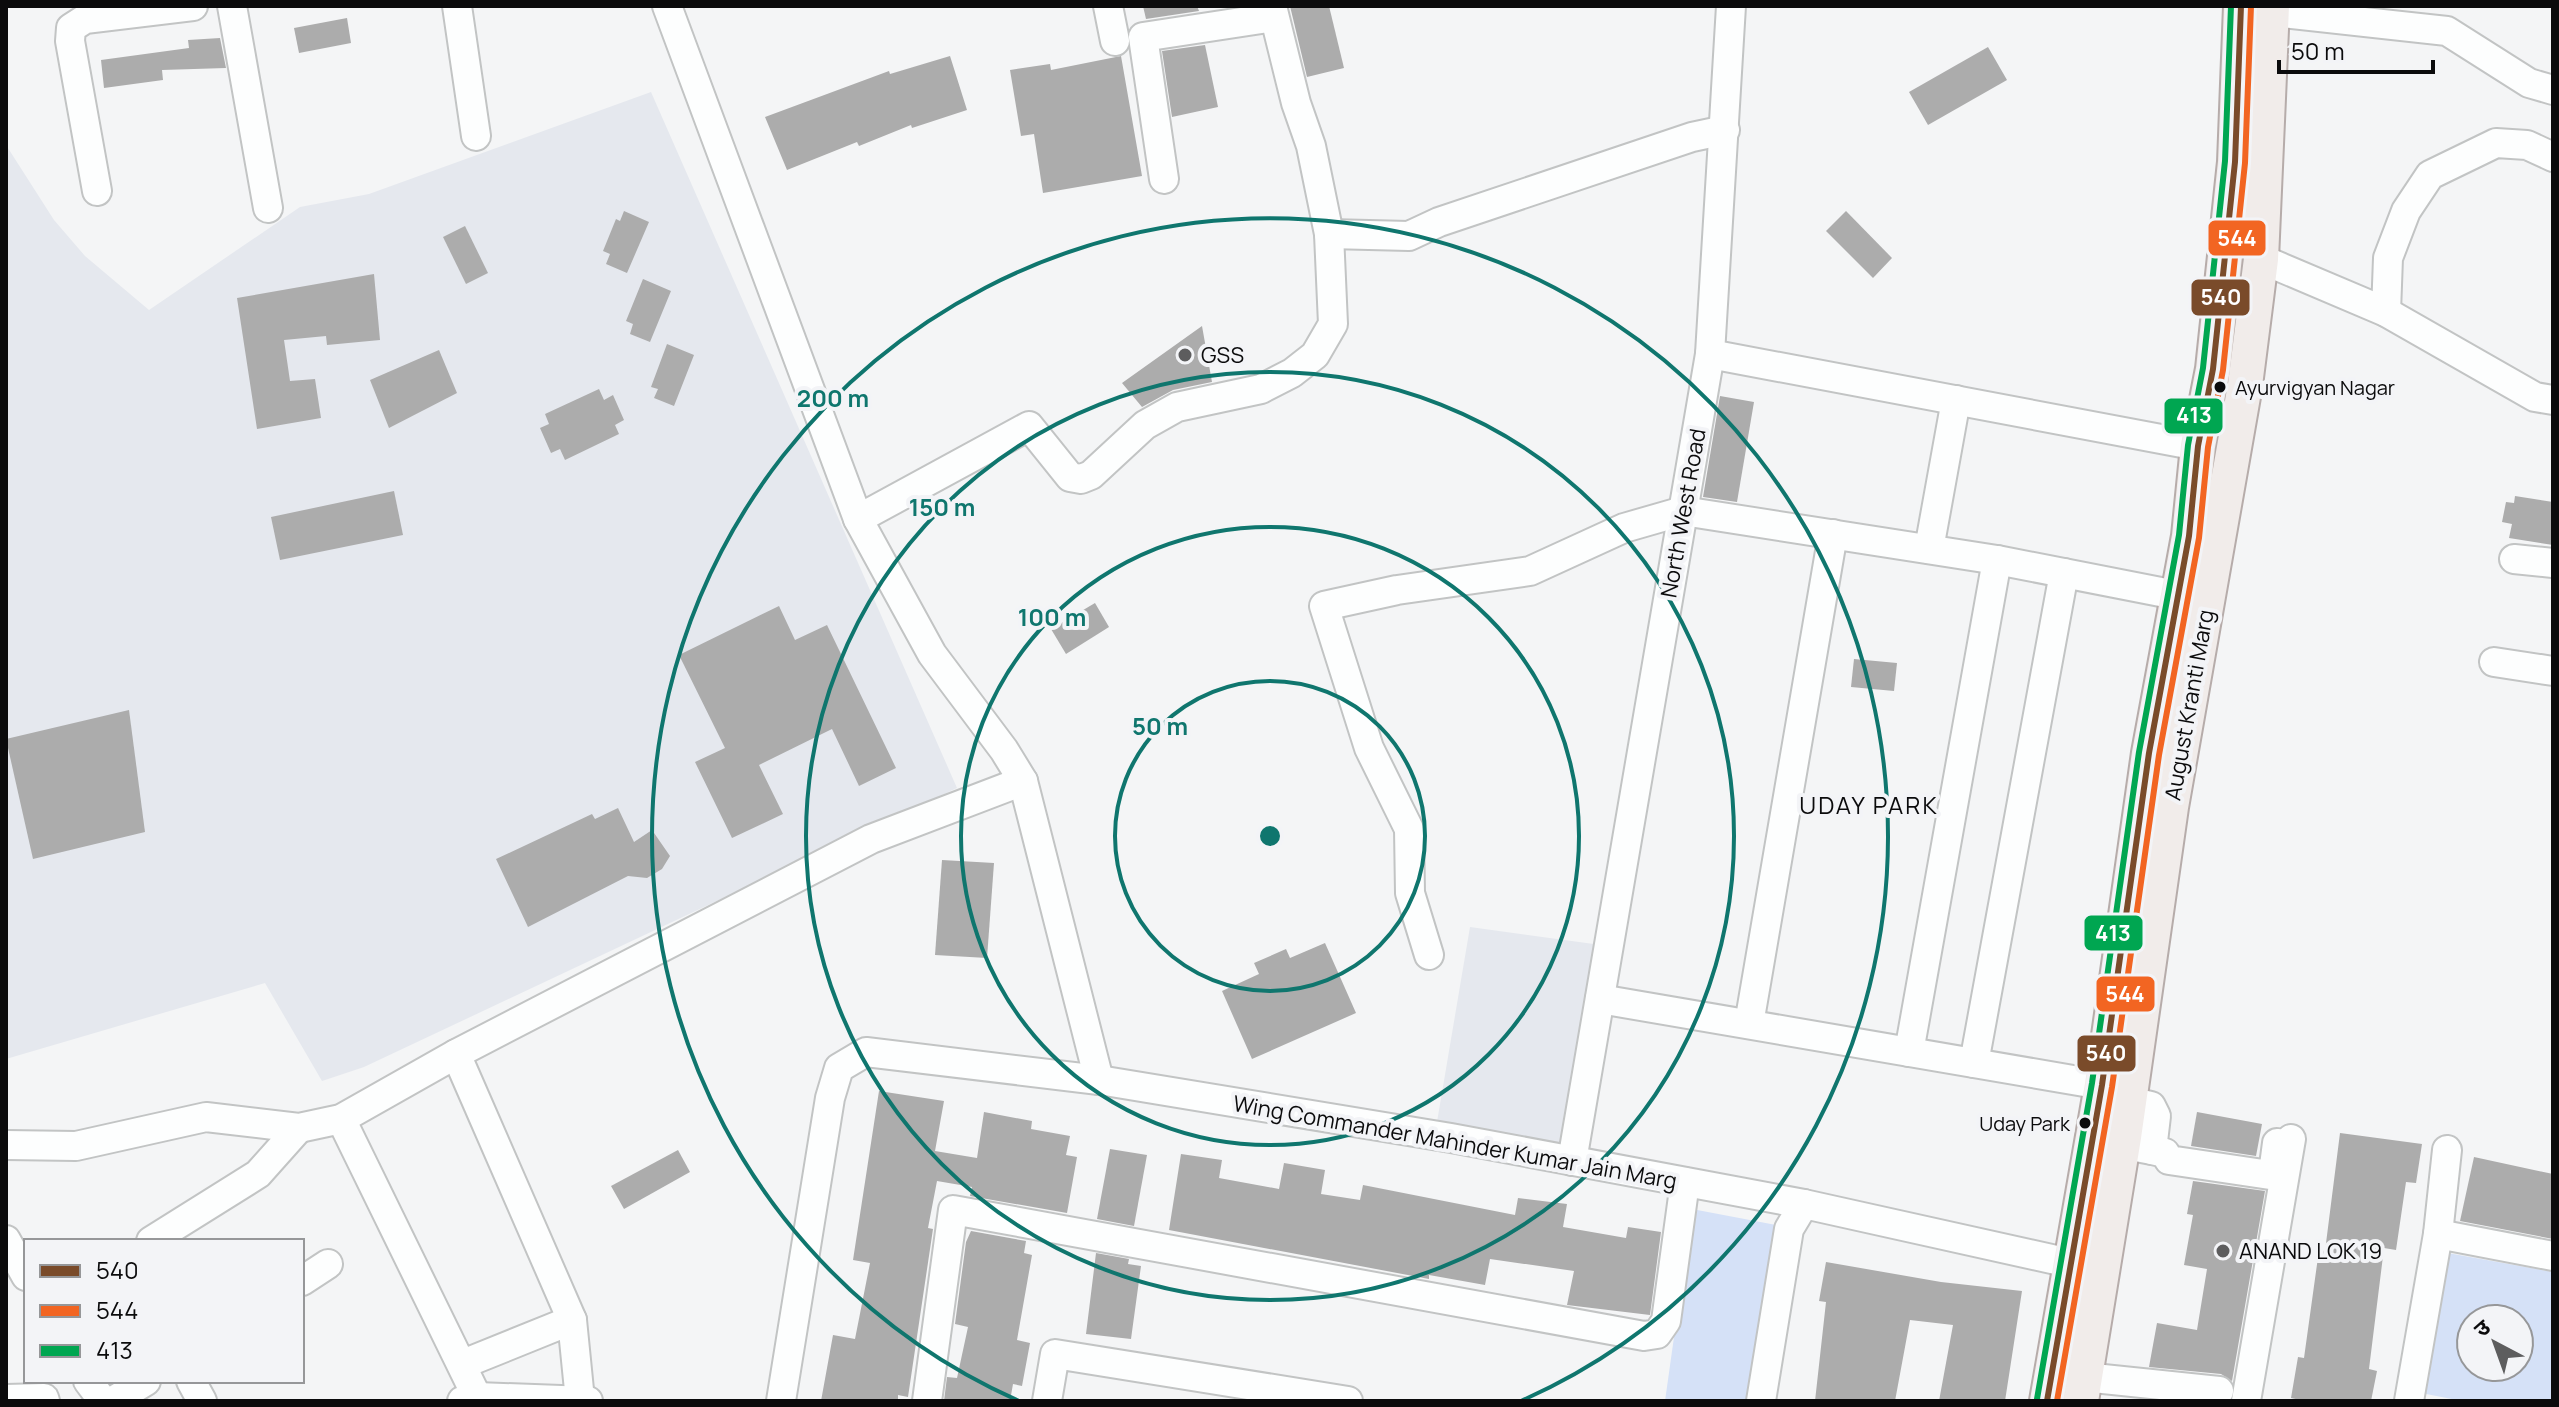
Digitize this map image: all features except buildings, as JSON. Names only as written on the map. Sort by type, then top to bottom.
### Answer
[{"type":"main road","name":"August Kranti Marg","points":[[2047,1401],[2129,1101],[2171,807],[2245,385],[2261,259],[2262,8]]},
{"type":"main road","name":"August Kranti Marg","points":[[2083,1389],[2085,1267],[2147,1149],[2129,1101],[2149,753],[2189,536],[2198,446],[2213,369],[2235,162],[2262,8]]},
{"type":"street","points":[[97,191],[70,41],[71,28],[85,19],[193,6]]},
{"type":"street","points":[[232,6],[268,208]]},
{"type":"street","points":[[457,6],[476,136]]},
{"type":"street","points":[[667,6],[858,519],[932,654],[1004,750],[1023,781],[1099,1080]]},
{"type":"street","points":[[1108,6],[1115,41]]},
{"type":"street","name":"North West Road","points":[[1572,1161],[1710,354],[1731,6]]},
{"type":"street","points":[[2262,8],[2447,31],[2529,83],[2553,90]]},
{"type":"street","points":[[858,519],[1019,428],[1029,426],[1038,432],[1070,477],[1081,479],[1091,475],[1145,425],[1177,407],[1277,382],[1315,355],[1333,324],[1329,234],[1311,146],[1273,12],[1143,37],[1164,179]]},
{"type":"street","points":[[1329,234],[1409,236],[1439,222],[1677,142],[1725,130]]},
{"type":"street","points":[[2386,312],[2388,258],[2406,211],[2430,175],[2496,143],[2527,145],[2553,157]]},
{"type":"street","points":[[2261,259],[2386,312],[2535,397],[2553,400]]},
{"type":"street","points":[[1710,354],[2198,446]]},
{"type":"street","points":[[1929,549],[1956,400]]},
{"type":"street","points":[[1429,955],[1410,893],[1409,829],[1369,748],[1324,606],[1397,590],[1530,571],[1624,528],[1683,511],[1997,560],[2176,595]]},
{"type":"street","points":[[1749,1024],[1833,534]]},
{"type":"street","points":[[2514,559],[2553,563]]},
{"type":"street","points":[[1909,1052],[1997,560]]},
{"type":"street","points":[[1974,1063],[2064,573]]},
{"type":"street","points":[[2494,662],[2553,671]]},
{"type":"street","points":[[6,1145],[76,1146],[206,1117],[299,1128],[341,1119],[456,1054],[871,839],[1023,781]]},
{"type":"street","points":[[1600,999],[1974,1063],[2129,1101]]},
{"type":"street","name":"Wing Commander Mahinder Kumar Jain Marg","points":[[781,1401],[830,1098],[839,1068],[866,1052],[1099,1080],[1572,1161],[1804,1204],[2085,1267]]},
{"type":"street","points":[[341,1119],[463,1364],[469,1399],[584,1400],[572,1320],[456,1054]]},
{"type":"street","points":[[154,1239],[258,1174],[299,1128]]},
{"type":"street","points":[[2147,1149],[2169,1160],[2270,1175],[2284,1139],[2246,1401]]},
{"type":"street","points":[[2409,1401],[2438,1234],[2447,1150]]},
{"type":"street","points":[[927,1401],[953,1210],[1644,1336],[1657,1334],[1666,1321],[1685,1182]]},
{"type":"street","points":[[1761,1401],[1789,1229],[1804,1204]]},
{"type":"street","points":[[2438,1234],[2553,1256]]},
{"type":"street","points":[[6,1240],[24,1272]]},
{"type":"street","points":[[304,1280],[328,1264]]},
{"type":"street","points":[[463,1364],[572,1320]]},
{"type":"street","points":[[1047,1401],[1055,1354],[1230,1392],[1348,1401]]},
{"type":"street","points":[[90,1383],[103,1401]]},
{"type":"street","points":[[113,1401],[143,1383]]},
{"type":"street","points":[[192,1383],[202,1401]]},
{"type":"street","points":[[2083,1389],[2219,1391]]},
{"type":"street","points":[[6,1399],[47,1400]]},
{"type":"shaded area","points":[[651,92],[957,788],[364,1067],[322,1081],[265,983],[6,1059],[6,145],[54,220],[85,256],[149,310],[300,207],[369,194]]},
{"type":"shaded area","points":[[1470,927],[1601,945],[1565,1148],[1437,1122]]},
{"type":"shaded area","points":[[1692,1209],[1781,1226],[1749,1401],[1665,1401]]},
{"type":"shaded area","points":[[2431,1250],[2553,1272],[2553,1401],[2462,1401],[2416,1392]]},
{"type":"transit line","name":"413","points":[[2037,1399],[2092,1083],[2139,752],[2179,535],[2188,445],[2203,368],[2225,161],[2231,6]]},
{"type":"transit line","name":"540","points":[[2047,1401],[2102,1085],[2149,753],[2189,536],[2198,446],[2213,369],[2235,162],[2241,6]]},
{"type":"transit line","name":"544","points":[[2057,1401],[2112,1087],[2159,755],[2199,538],[2208,447],[2223,370],[2245,163],[2251,6]]},
{"type":"place","name":"GSS","points":[[1185,355]]},
{"type":"place","name":"Ayurvigyan Nagar","points":[[2220,387]]},
{"type":"place","name":"Uday Park","points":[[2085,1123]]},
{"type":"place","name":"ANAND LOK 19","points":[[2223,1251]]},
{"type":"district","name":"UDAY PARK","points":[[1869,806]]}]
